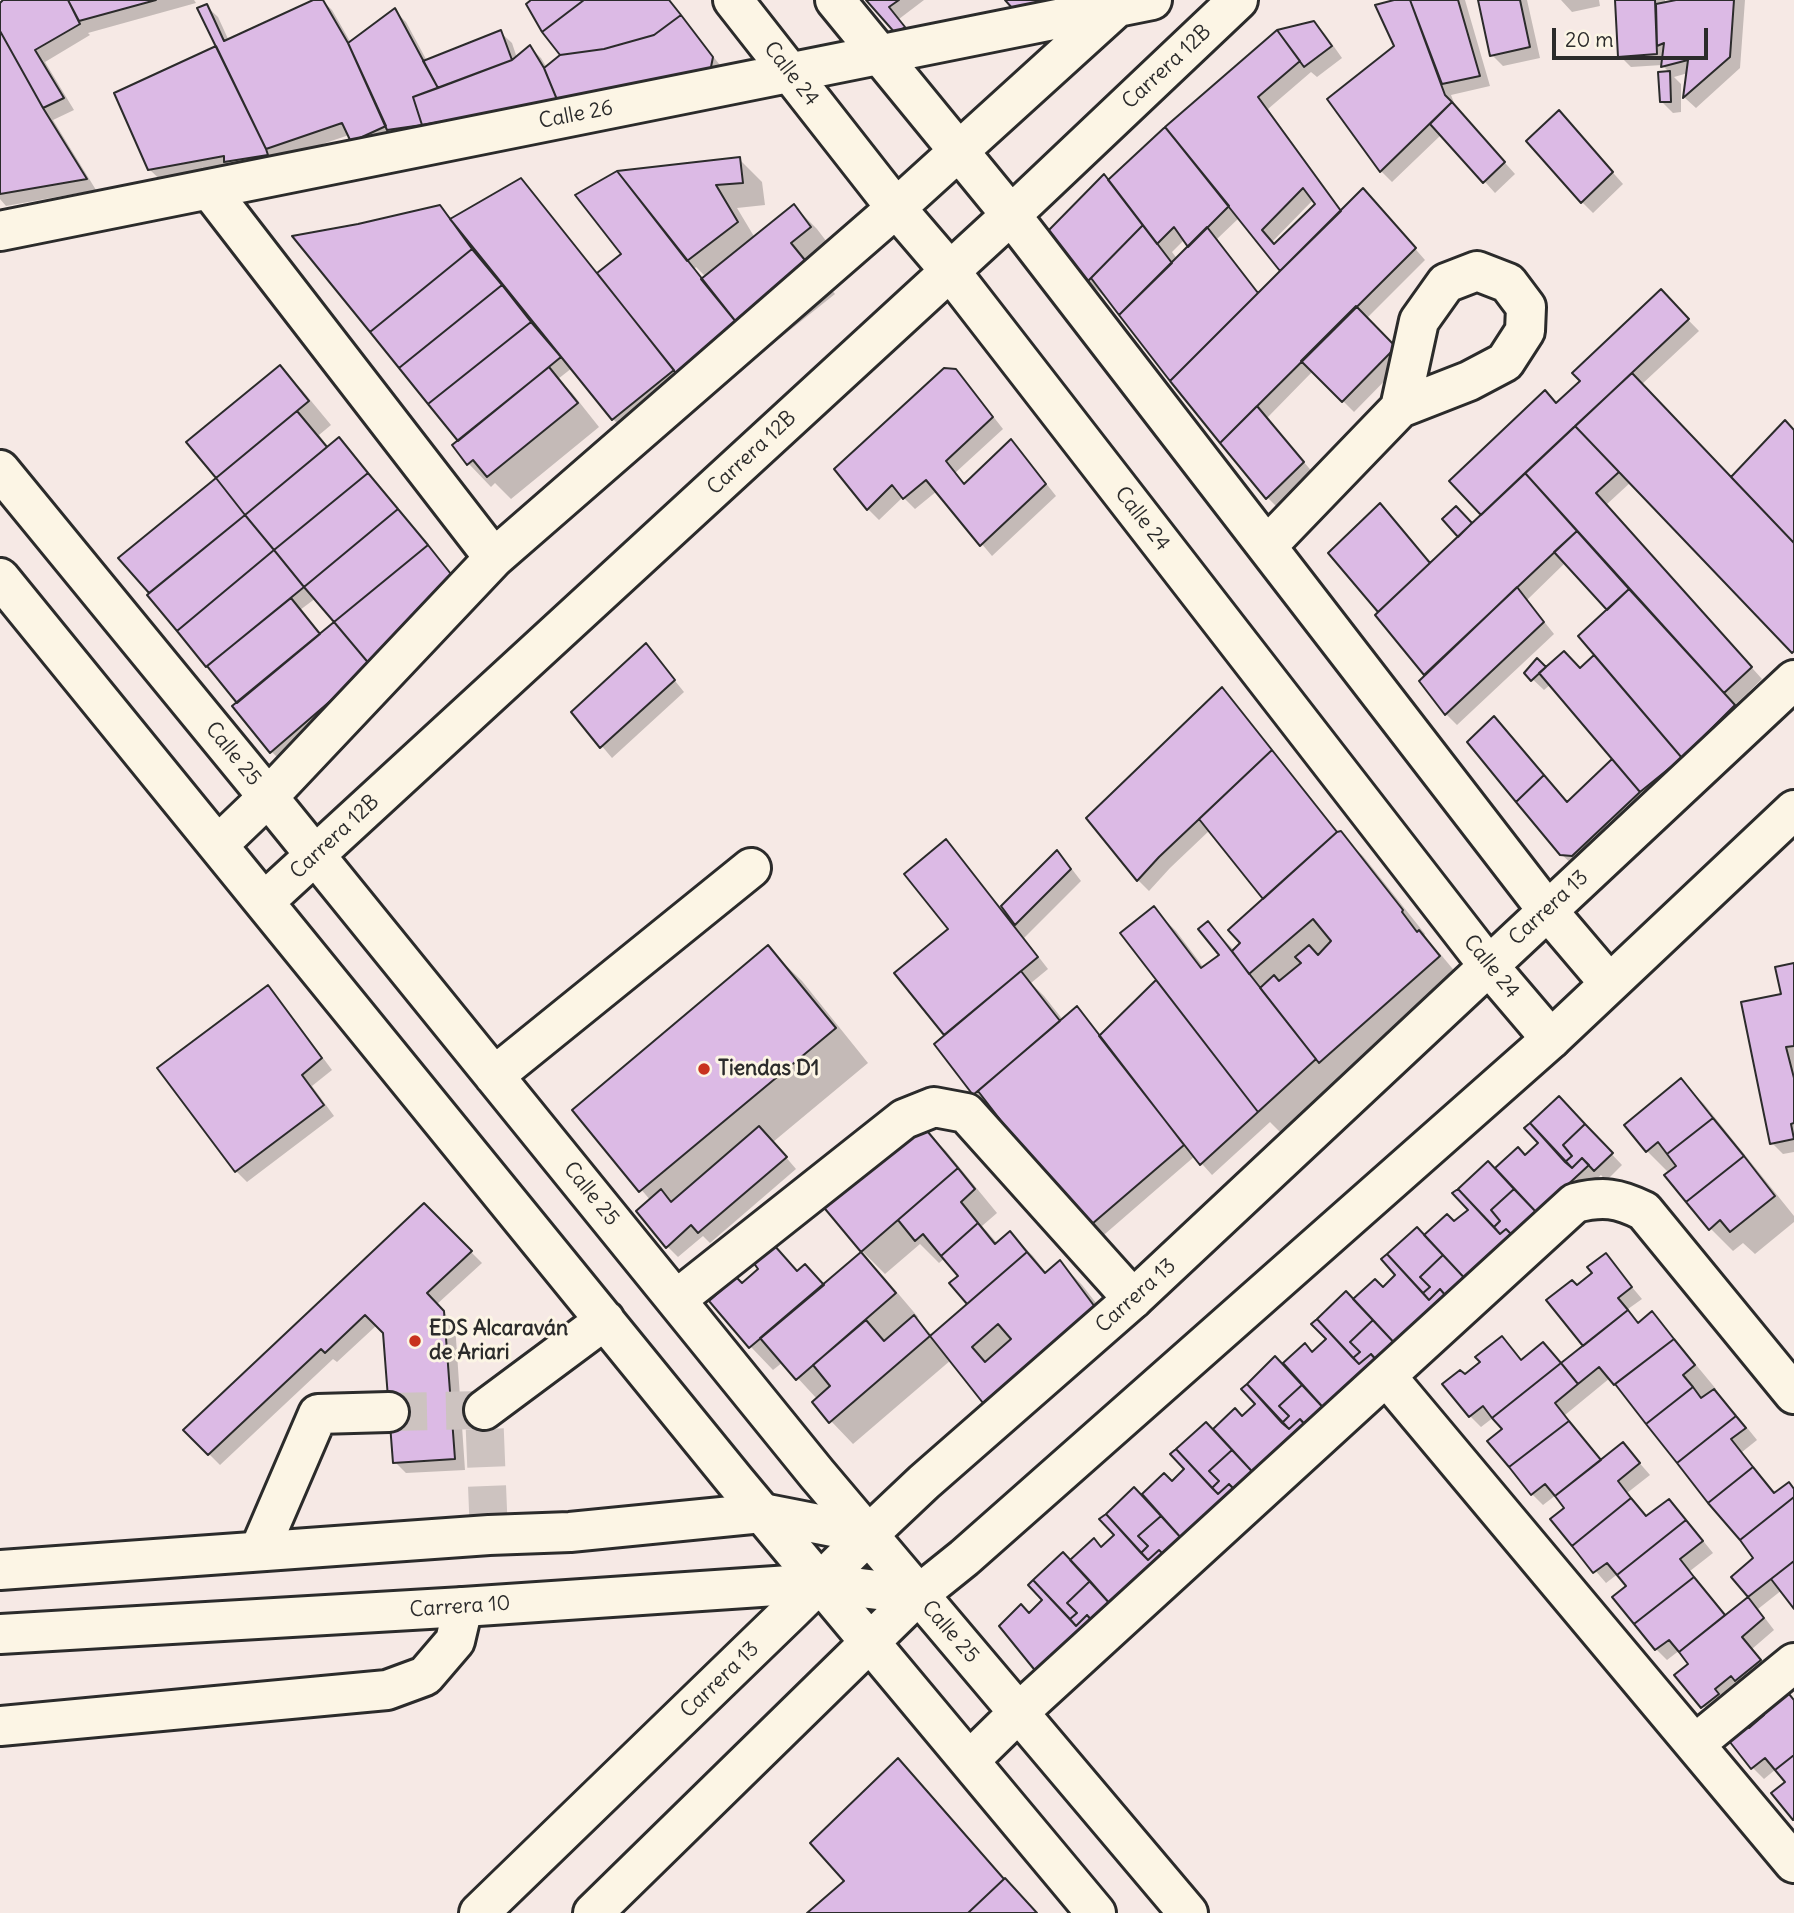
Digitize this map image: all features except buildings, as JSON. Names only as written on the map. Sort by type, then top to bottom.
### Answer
[{"type":"street","name":"Calle 24","points":[[733,0],[896,208],[950,271],[1489,965],[1551,1040]]},
{"type":"street","points":[[835,0],[1011,215],[1547,910],[1609,983]]},
{"type":"street","name":"Carrera 12B","points":[[264,902],[1011,215],[1238,0]]},
{"type":"street","name":"Calle 26","points":[[0,231],[880,55],[1131,2]]},
{"type":"street","points":[[218,845],[268,797],[494,558],[896,208],[957,151],[1131,2]]},
{"type":"street","points":[[209,189],[494,558]]},
{"type":"street","points":[[1267,546],[1400,408]]},
{"type":"street","name":"Calle 25","points":[[0,470],[817,1474],[1188,1913]]},
{"type":"street","points":[[0,578],[762,1513],[1096,1913]]},
{"type":"street","name":"Carrera 13","points":[[479,1913],[924,1482],[1133,1299],[1794,680]]},
{"type":"street","points":[[593,1913],[918,1595],[985,1540],[1551,1040],[1794,810]]},
{"type":"street","points":[[494,1076],[751,867]]},
{"type":"street","points":[[677,1299],[904,1119],[933,1107],[966,1114],[1133,1299]]},
{"type":"street","points":[[969,1761],[1019,1712],[1575,1203],[1595,1198],[1615,1199],[1644,1212],[1794,1394]]},
{"type":"street","points":[[484,1410],[605,1320]]},
{"type":"street","points":[[1387,1377],[1794,1863]]},
{"type":"street","points":[[259,1551],[318,1414],[389,1412]]},
{"type":"street","points":[[0,1570],[489,1535],[570,1532],[762,1513],[869,1534]]},
{"type":"street","name":"Carrera 10","points":[[0,1634],[820,1583],[918,1595]]},
{"type":"street","points":[[0,1726],[387,1690],[425,1676],[455,1642],[463,1607]]},
{"type":"street","points":[[1695,1745],[1794,1663]]},
{"type":"tunnel","points":[[389,1412],[484,1410],[489,1535]]},
{"type":"place","name":"Tiendas D1","points":[[704,1069]]},
{"type":"place","name":"EDS Alcaraván de Ariari","points":[[415,1341]]}]
